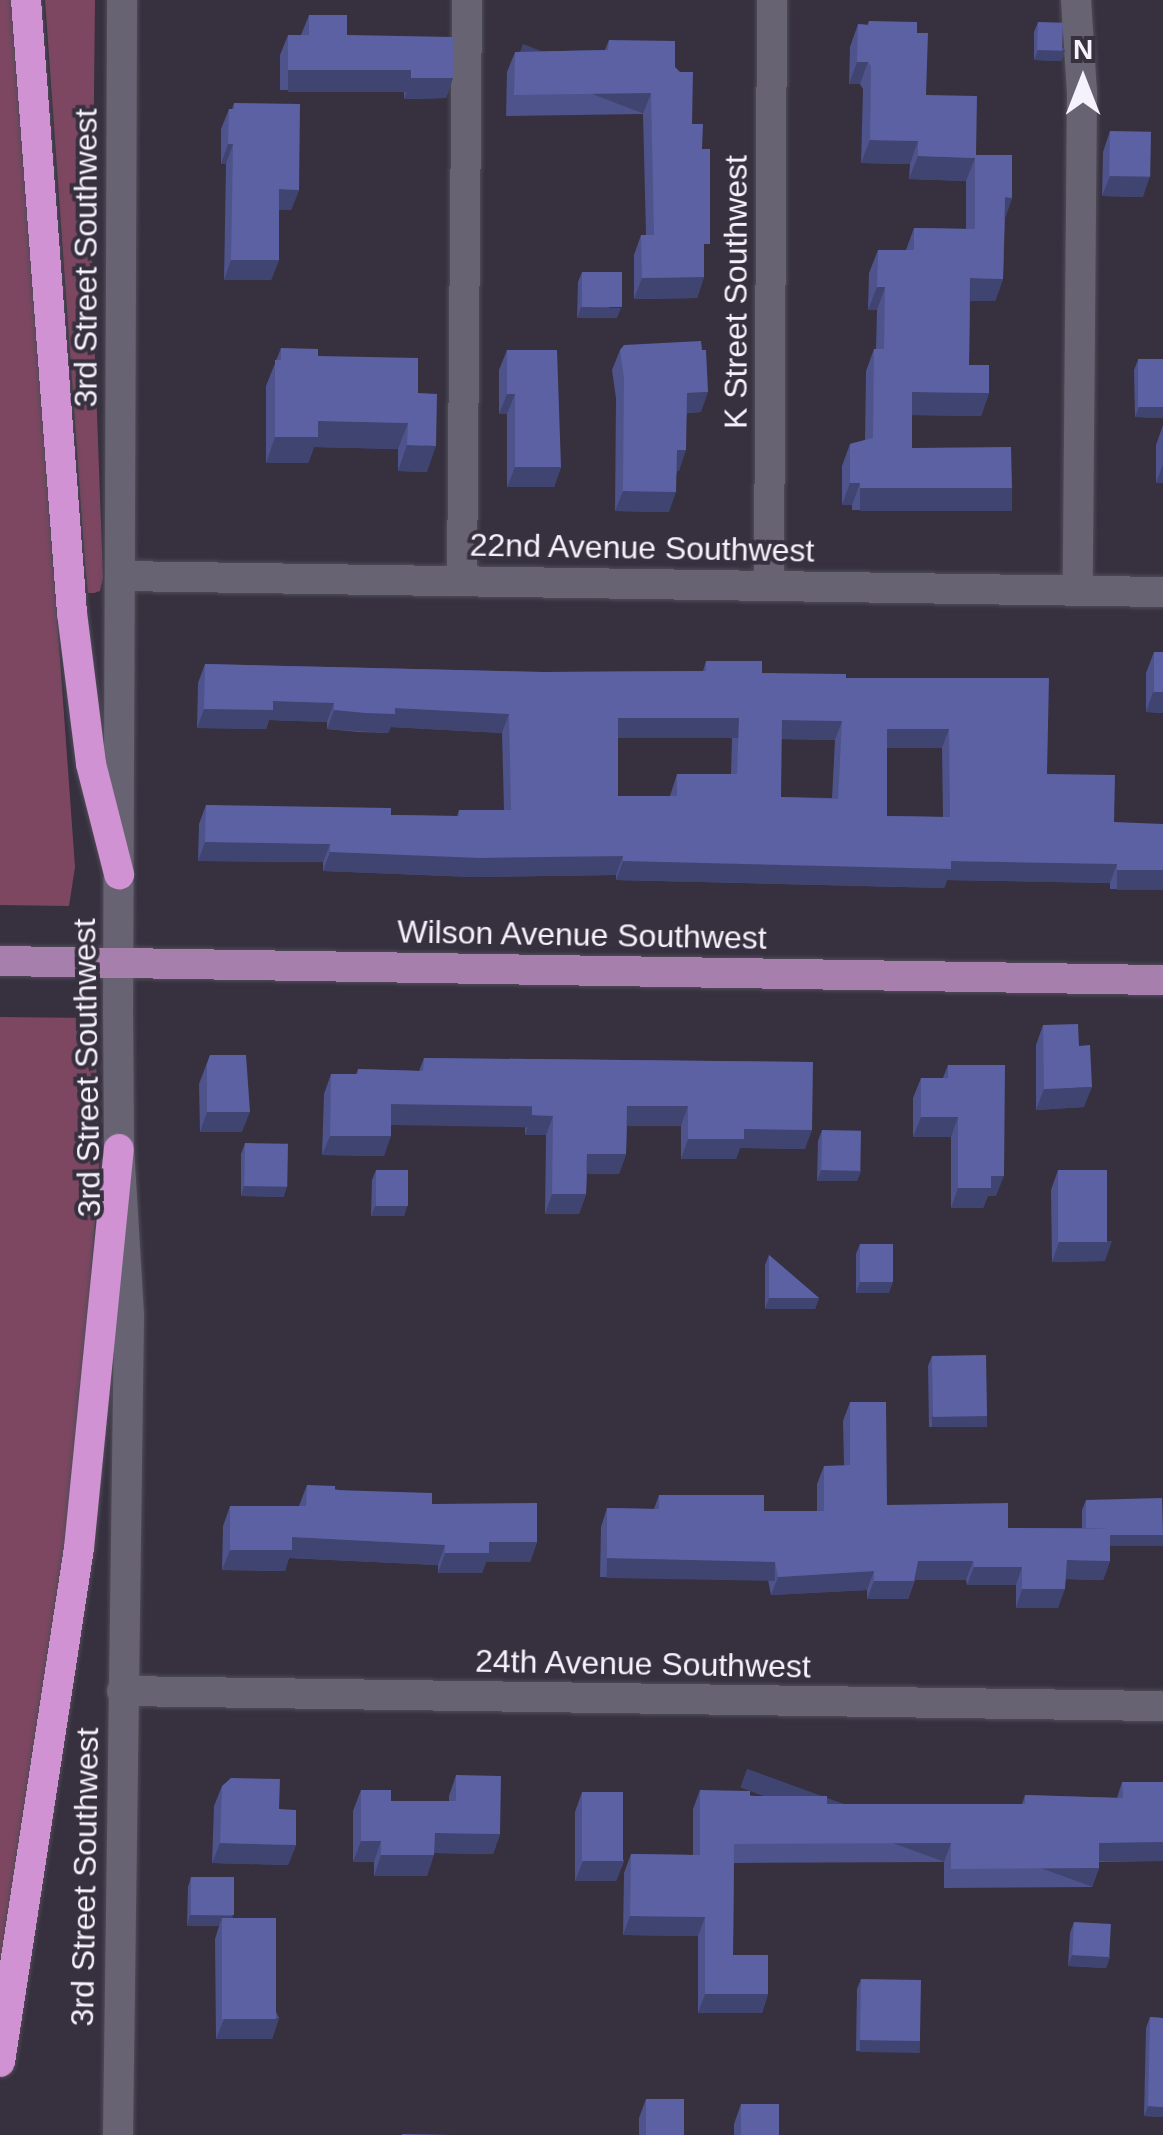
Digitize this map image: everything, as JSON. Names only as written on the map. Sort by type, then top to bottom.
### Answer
[{"type":"highway","points":[[26,0],[72,613],[91,764],[119,874]]},
{"type":"highway","points":[[0,2062],[79,1548],[119,1149]]},
{"type":"main road","name":"Wilson Avenue Southwest","points":[[0,961],[1163,980]]},
{"type":"street","name":"3rd Street Southwest","points":[[118,2135],[129,1315],[119,1149],[118,963],[122,0]]},
{"type":"street","points":[[462,581],[468,0]]},
{"type":"street","name":"K Street Southwest","points":[[769,585],[772,0]]},
{"type":"street","points":[[1076,0],[1082,93],[1078,590]]},
{"type":"street","name":"22nd Avenue Southwest","points":[[120,576],[1163,592]]},
{"type":"street","name":"24th Avenue Southwest","points":[[122,1692],[1163,1706]]},
{"type":"shaded area","points":[[0,0],[12,0],[22,131],[75,867],[69,906],[0,905]]},
{"type":"shaded area","points":[[45,0],[95,0],[92,277],[103,578],[100,591],[94,593],[88,593],[85,564]]},
{"type":"shaded area","points":[[0,1017],[95,1018],[99,1168],[76,1472],[0,1966]]},
{"type":"building","points":[[309,15],[347,15],[347,35],[453,37],[453,78],[411,78],[411,70],[288,70],[288,35],[309,35]]},
{"type":"building","points":[[869,21],[917,22],[917,33],[928,33],[926,95],[977,96],[976,155],[1012,155],[1012,198],[1005,197],[1003,279],[970,278],[969,365],[989,365],[989,393],[912,392],[912,448],[1011,447],[1012,488],[860,488],[860,483],[850,483],[850,444],[873,438],[874,349],[884,349],[885,287],[877,287],[878,250],[914,250],[914,228],[975,229],[975,158],[918,156],[918,141],[870,140],[871,66],[868,62],[857,62],[858,24],[869,25]]},
{"type":"building","points":[[1038,22],[1063,23],[1062,51],[1037,50]]},
{"type":"building","points":[[609,40],[675,41],[675,67],[680,72],[693,72],[692,124],[703,124],[702,149],[710,149],[710,244],[704,244],[704,277],[642,278],[641,235],[654,235],[651,93],[514,95],[515,52],[608,50]]},
{"type":"building","points":[[234,103],[300,104],[299,190],[279,189],[279,260],[231,260],[233,144],[228,144],[229,109],[234,109]]},
{"type":"building","points":[[1110,131],[1151,132],[1150,177],[1109,176]]},
{"type":"building","points":[[582,272],[622,272],[622,307],[582,307]]},
{"type":"building","points":[[701,341],[702,350],[706,350],[708,392],[687,393],[686,450],[677,450],[676,492],[623,491],[624,378],[620,350],[624,345]]},
{"type":"building","points":[[281,348],[318,349],[318,356],[418,358],[418,393],[437,394],[436,446],[407,445],[408,423],[318,421],[318,437],[275,437],[275,360],[281,360]]},
{"type":"building","points":[[507,350],[557,350],[561,467],[515,467],[515,394],[507,394]]},
{"type":"building","points":[[1138,359],[1163,359],[1163,407],[1138,407]]},
{"type":"building","points":[[1154,652],[1163,652],[1163,692],[1154,692]]},
{"type":"building","points":[[706,661],[762,661],[762,673],[846,674],[846,678],[1049,678],[1047,774],[1115,775],[1114,822],[1163,824],[1163,870],[1117,870],[1117,864],[951,861],[951,869],[623,861],[623,856],[480,858],[330,852],[330,844],[205,842],[206,805],[391,808],[391,815],[459,816],[459,810],[511,810],[509,714],[395,708],[395,714],[365,713],[334,710],[334,703],[273,701],[273,710],[204,709],[205,664],[543,672],[706,671]],"holes":[[[618,718],[739,718],[737,774],[677,774],[677,796],[618,796]],[[782,720],[842,721],[838,799],[781,797]],[[887,729],[949,729],[950,817],[887,816]]]},
{"type":"building","points":[[1078,1024],[1079,1046],[1090,1045],[1092,1087],[1044,1089],[1043,1025]]},
{"type":"building","points":[[210,1055],[246,1055],[250,1112],[207,1112]]},
{"type":"building","points":[[424,1058],[813,1062],[812,1130],[744,1129],[744,1139],[688,1139],[688,1106],[627,1106],[626,1154],[587,1154],[586,1194],[552,1194],[553,1116],[532,1115],[532,1106],[391,1104],[391,1136],[330,1136],[331,1074],[358,1074],[358,1069],[423,1071]]},
{"type":"building","points":[[948,1065],[1005,1065],[1004,1176],[991,1176],[991,1188],[958,1188],[958,1117],[921,1117],[921,1078],[948,1078]]},
{"type":"building","points":[[822,1130],[861,1131],[860,1171],[821,1170]]},
{"type":"building","points":[[245,1143],[288,1144],[287,1187],[244,1186]]},
{"type":"building","points":[[376,1170],[408,1170],[408,1206],[376,1206]]},
{"type":"building","points":[[1058,1170],[1107,1170],[1107,1242],[1058,1242]]},
{"type":"building","points":[[860,1244],[893,1244],[893,1282],[860,1282]]},
{"type":"building","points":[[769,1255],[819,1298],[769,1298]]},
{"type":"building","points":[[986,1355],[987,1416],[933,1417],[932,1356]]},
{"type":"building","points":[[850,1402],[886,1402],[887,1505],[1008,1503],[1008,1528],[1110,1529],[1110,1561],[1067,1560],[1065,1589],[1022,1589],[1022,1567],[974,1567],[973,1561],[918,1561],[914,1581],[874,1581],[874,1571],[778,1577],[775,1562],[607,1558],[607,1508],[659,1509],[659,1495],[764,1495],[764,1511],[824,1511],[824,1466],[850,1465]]},
{"type":"building","points":[[307,1485],[335,1486],[335,1490],[432,1493],[432,1504],[537,1503],[537,1542],[489,1542],[489,1553],[445,1553],[445,1545],[292,1537],[292,1550],[230,1550],[230,1506],[306,1506]]},
{"type":"building","points":[[1162,1498],[1163,1535],[1110,1535],[1110,1529],[1086,1528],[1086,1500]]},
{"type":"building","points":[[456,1775],[501,1776],[500,1834],[435,1833],[434,1855],[381,1855],[381,1841],[361,1841],[361,1790],[391,1790],[391,1801],[456,1801]]},
{"type":"building","points":[[231,1778],[280,1779],[279,1809],[296,1810],[296,1845],[220,1843],[222,1786]]},
{"type":"building","points":[[1122,1782],[1163,1782],[1163,1842],[1099,1843],[1099,1868],[951,1869],[951,1843],[734,1844],[733,1955],[768,1955],[768,1994],[705,1994],[705,1917],[630,1916],[631,1854],[700,1855],[700,1790],[750,1791],[750,1796],[827,1796],[827,1804],[1025,1804],[1025,1795],[1123,1798]]},
{"type":"building","points":[[582,1792],[623,1792],[623,1861],[582,1861]]},
{"type":"building","points":[[191,1877],[234,1877],[234,1915],[191,1915]]},
{"type":"building","points":[[222,1918],[276,1918],[276,2019],[222,2019]]},
{"type":"building","points":[[1074,1922],[1111,1924],[1109,1957],[1072,1955]]},
{"type":"building","points":[[861,1979],[921,1980],[920,2041],[860,2040]]},
{"type":"building","points":[[1150,2017],[1163,2018],[1163,2107],[1148,2106]]},
{"type":"building","points":[[646,2099],[684,2099],[684,2135],[646,2135]]},
{"type":"building","points":[[741,2104],[779,2104],[779,2135],[741,2135]]}]
